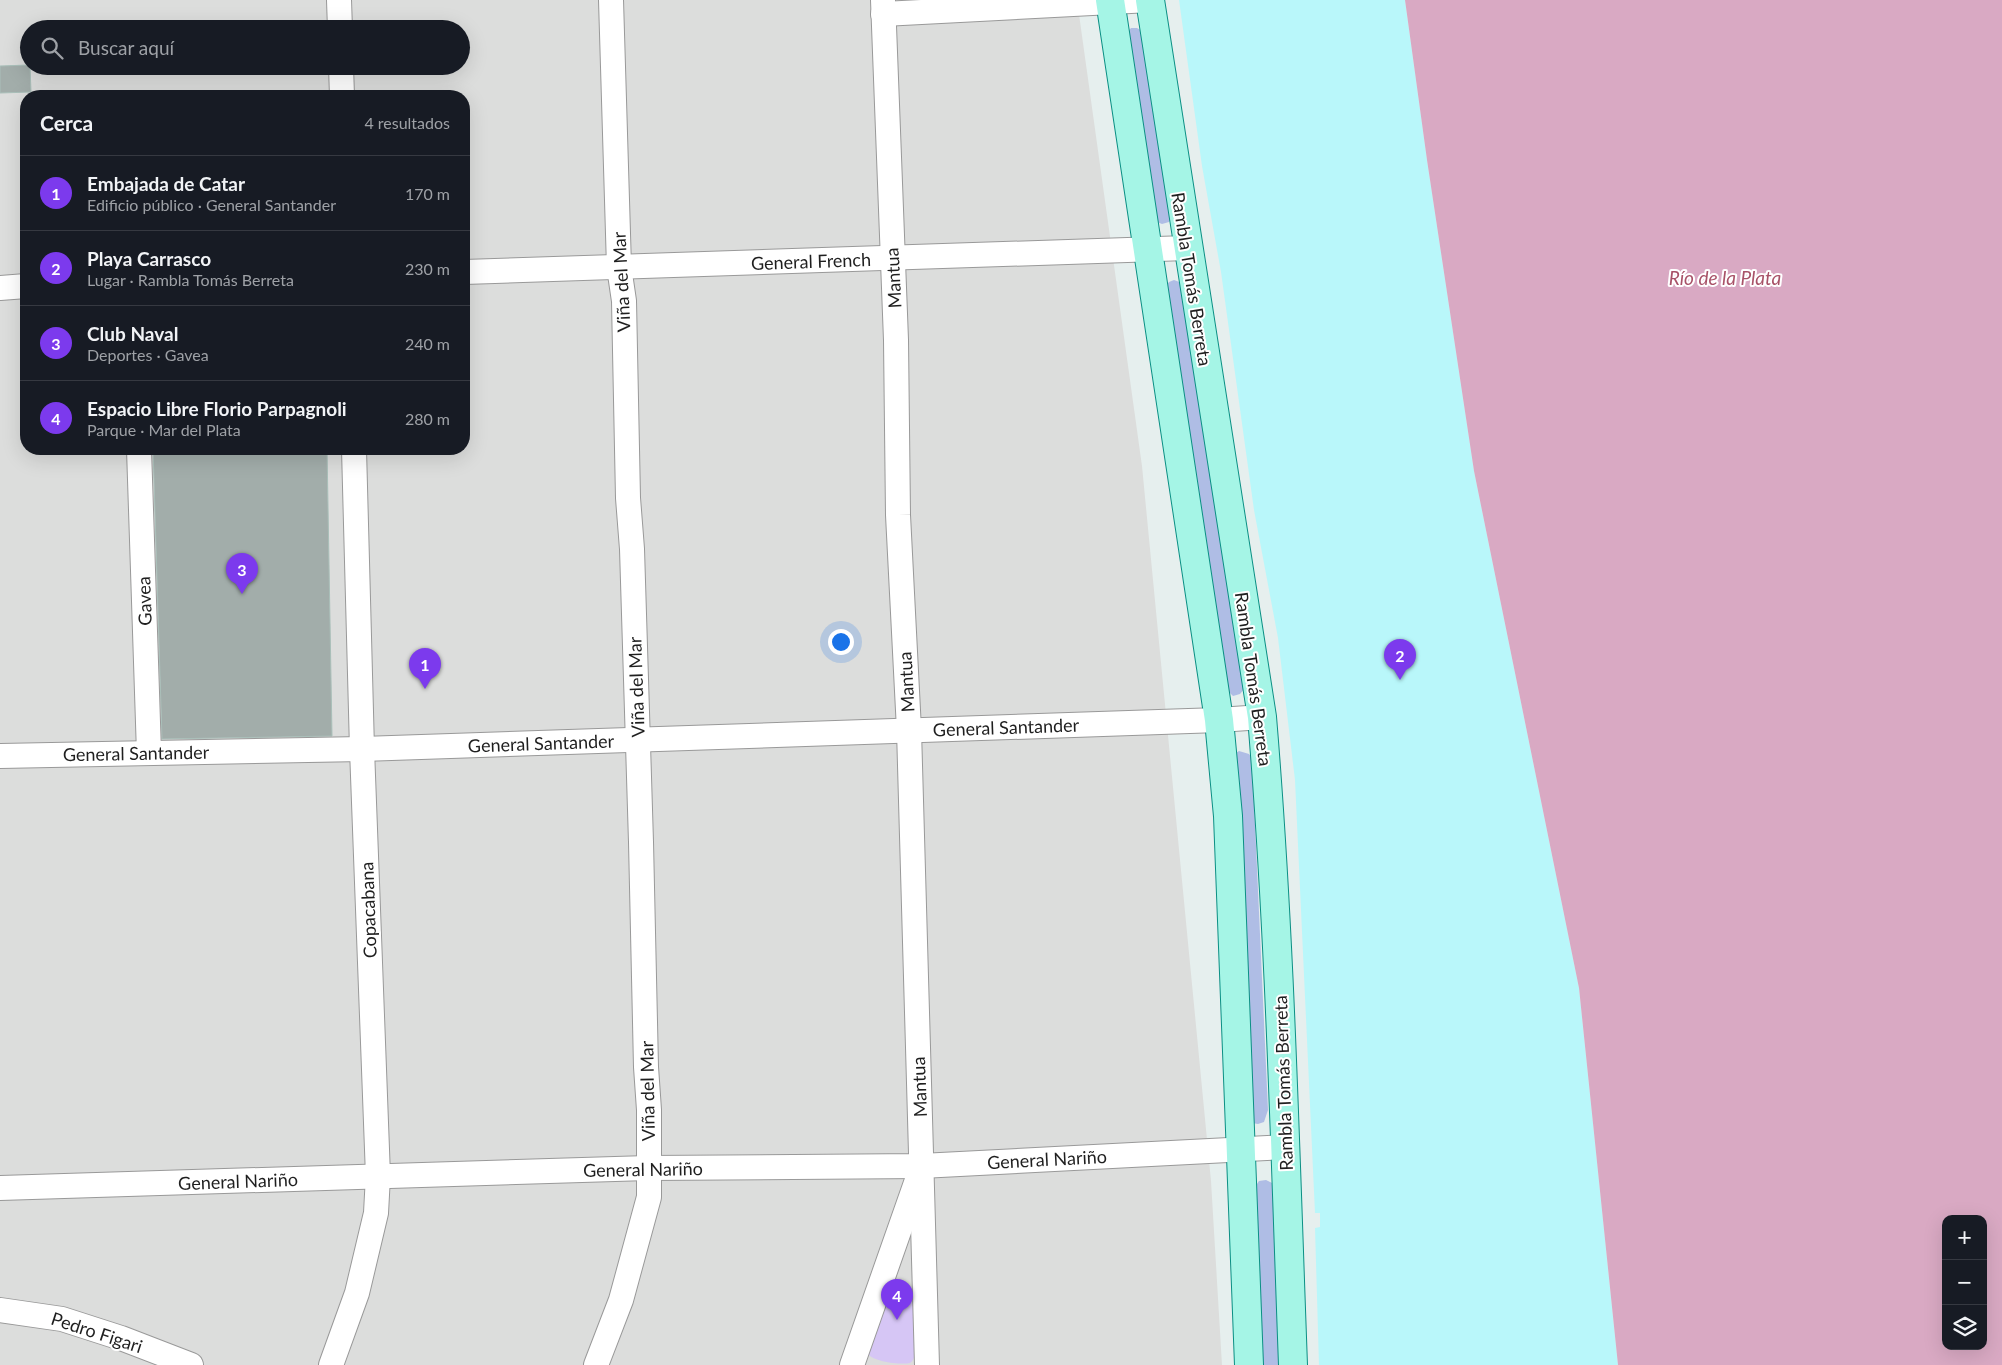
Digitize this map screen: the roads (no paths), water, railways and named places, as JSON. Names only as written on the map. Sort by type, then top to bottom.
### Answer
[{"type":"main road","name":"Rambla Tomás Berreta","points":[[1150,0],[1187,248],[1262,717],[1274,886],[1293,1365]]},
{"type":"main road","points":[[1110,1],[1219,720],[1228,816],[1249,1365]]},
{"type":"street","points":[[339,0],[340,20]]},
{"type":"street","name":"Viña del Mar","points":[[596,1365],[621,1300],[646,1214],[649,1197],[649,1110],[646,1067],[632,549],[628,498],[624,301],[620,267],[611,0]]},
{"type":"street","points":[[883,7],[1150,0]]},
{"type":"street","name":"Mantua","points":[[883,7],[896,340],[898,515],[909,730],[927,1365]]},
{"type":"street","points":[[341,75],[342,90]]},
{"type":"street","name":"General French","points":[[470,272],[1148,251],[1187,248]]},
{"type":"street","points":[[0,288],[20,286]]},
{"type":"street","name":"Gavea","points":[[139,455],[149,753]]},
{"type":"street","name":"Copacabana","points":[[331,1365],[357,1293],[376,1213],[378,1176],[362,749],[354,455]]},
{"type":"street","name":"General Santander","points":[[0,756],[362,749],[1262,717]]},
{"type":"street","name":"General Nariño","points":[[0,1188],[648,1168],[922,1166],[1285,1147]]},
{"type":"street","points":[[852,1365],[922,1166]]},
{"type":"street","name":"Pedro Figari","points":[[0,1310],[62,1319],[121,1338],[191,1365]]},
{"type":"water","name":"Río de la Plata","points":[[1405,0],[2002,0],[2002,1365],[1618,1365],[1579,988],[1474,471]]},
{"type":"place","name":"Club Naval","points":[[242,594]]},
{"type":"place","name":"Playa Carrasco","points":[[1400,680]]},
{"type":"place","name":"Embajada de Catar","points":[[425,689]]},
{"type":"place","name":"Espacio Libre Florio Parpagnoli","points":[[897,1320]]}]
